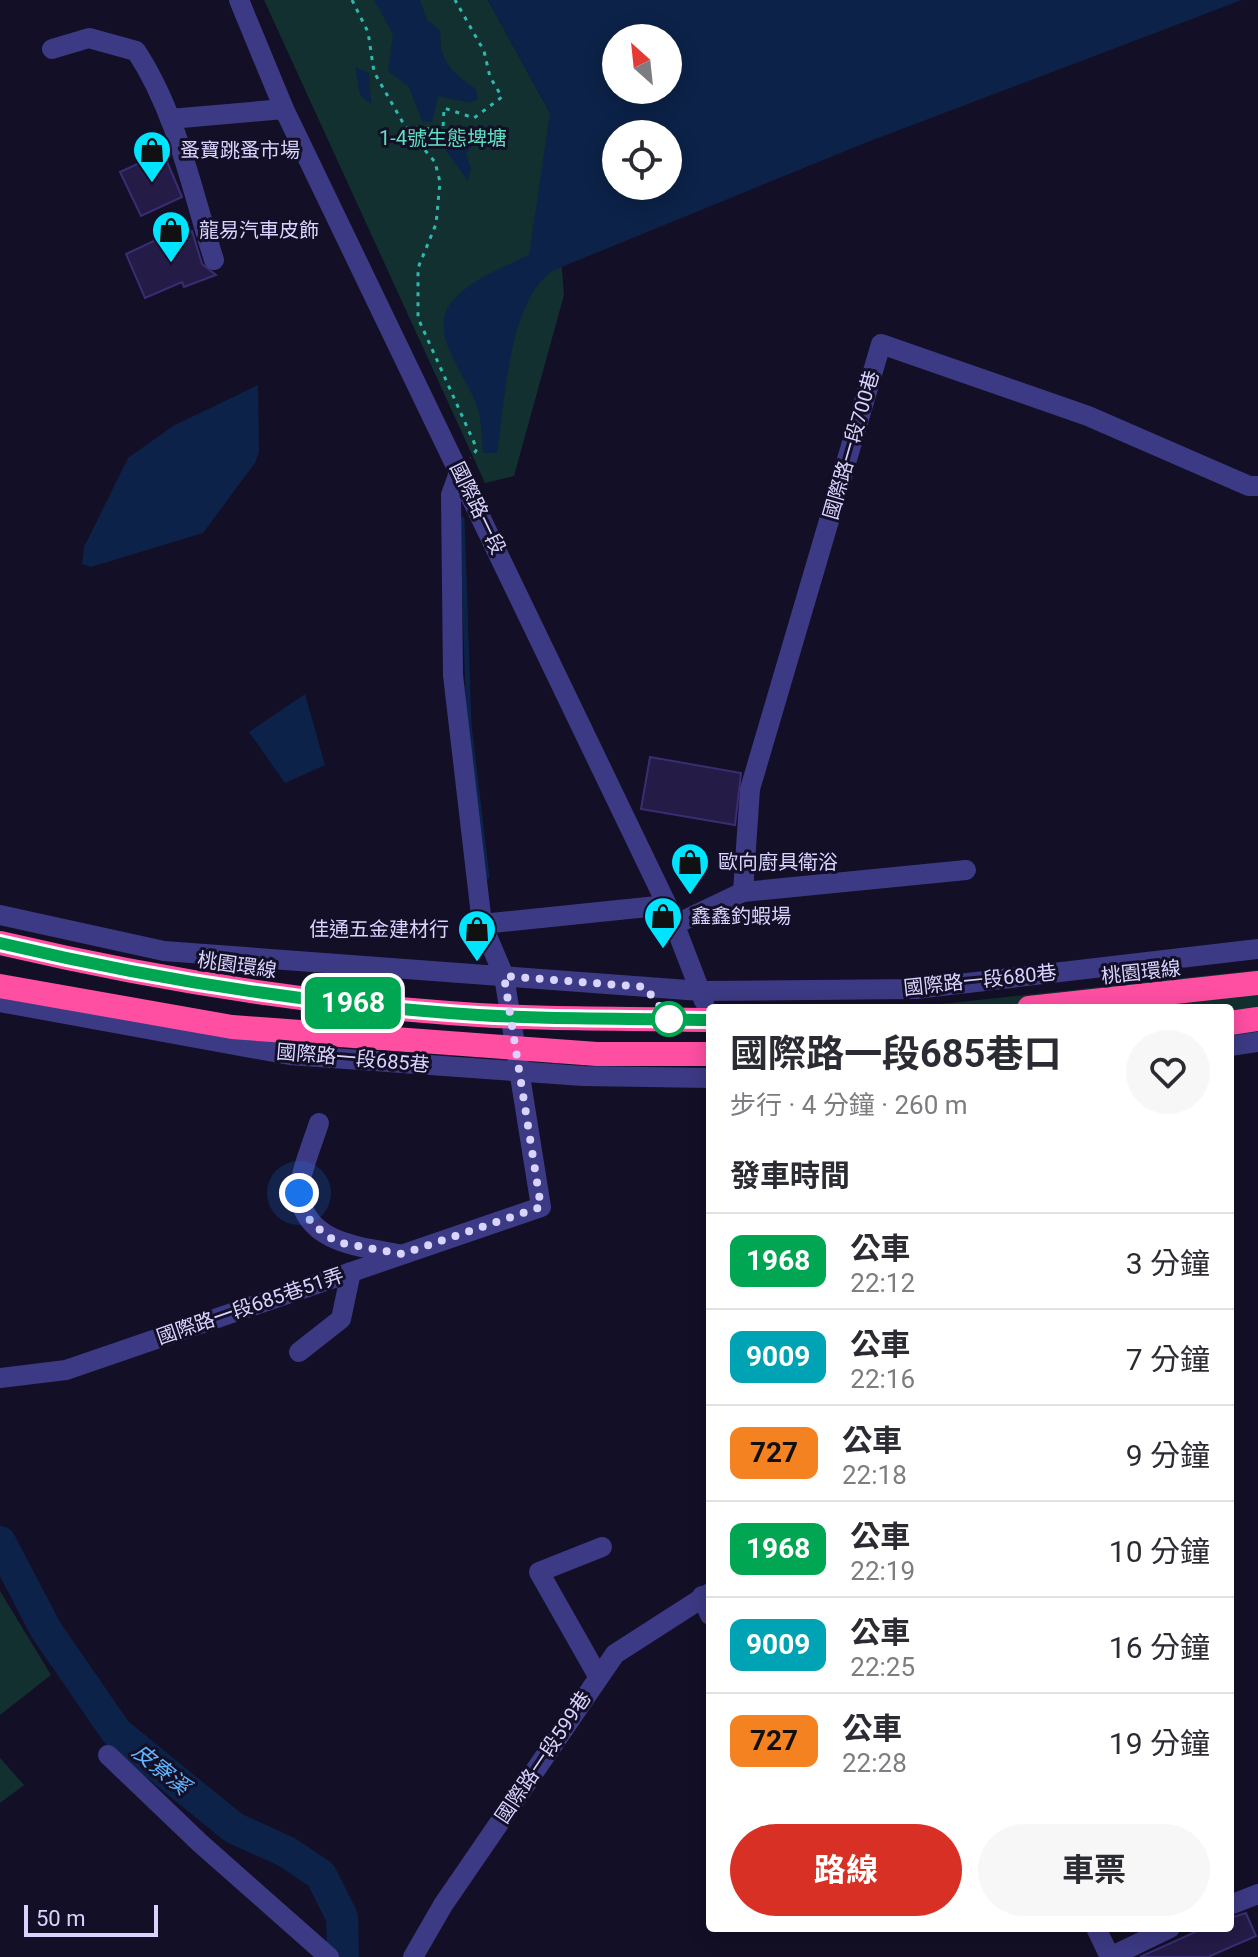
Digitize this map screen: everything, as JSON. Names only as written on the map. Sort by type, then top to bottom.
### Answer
[{"type":"highway","name":"桃園環線","points":[[0,943],[118,970],[236,991],[451,1013],[706,1019]]},
{"type":"highway","name":"桃園環線","points":[[1066,1004],[1258,983]]},
{"type":"highway","points":[[0,986],[232,1027],[597,1054],[706,1054]]},
{"type":"highway","points":[[1234,1022],[1258,1019]]},
{"type":"street","name":"國際路一段","points":[[239,0],[284,109],[676,924],[706,1007]]},
{"type":"street","points":[[52,49],[89,38],[136,51],[151,73],[170,119],[214,260]]},
{"type":"street","points":[[170,119],[284,109]]},
{"type":"street","name":"國際路一段700巷","points":[[743,892],[750,789],[881,344],[1088,416],[1249,486],[1258,486]]},
{"type":"street","name":"國際路一段685巷51弄","points":[[0,1378],[66,1370],[541,1207],[522,1071],[504,976],[482,924],[453,675],[451,495],[460,470]]},
{"type":"street","points":[[676,924],[743,892],[966,870]]},
{"type":"street","points":[[482,924],[667,905]]},
{"type":"street","name":"國際路一段680巷","points":[[0,915],[164,951],[701,991],[916,989],[1258,949]]},
{"type":"street","name":"國際路一段685巷","points":[[0,1002],[290,1055],[522,1071],[706,1078]]},
{"type":"street","points":[[1234,1045],[1258,1042]]},
{"type":"street","points":[[319,1123],[299,1193],[311,1223],[336,1242],[402,1254]]},
{"type":"street","points":[[299,1352],[341,1319],[351,1272]]},
{"type":"street","points":[[598,1676],[539,1572],[602,1547]]},
{"type":"street","name":"國際路一段599巷","points":[[413,1957],[443,1905],[615,1654],[706,1603]]},
{"type":"street","points":[[108,1755],[200,1843],[329,1957]]},
{"type":"street","points":[[1234,1903],[1258,1894]]},
{"type":"street","points":[[1098,1932],[1110,1957],[1162,1932]]},
{"type":"path","points":[[352,0],[368,32],[374,72],[406,128],[435,162],[440,182],[436,224],[418,268],[418,318],[477,449]]},
{"type":"path","points":[[406,128],[443,129],[444,108],[474,118],[502,97],[490,77],[484,51],[455,0]]},
{"type":"green space","name":"1-4號生態埤塘","points":[[264,0],[488,0],[550,113],[564,295],[514,476],[485,483]]},
{"type":"green space","points":[[1258,970],[1258,1037],[1234,1040],[1234,1004],[941,1004]]},
{"type":"green space","points":[[0,1591],[51,1675],[0,1715]]},
{"type":"green space","points":[[0,1758],[24,1785],[0,1803]]},
{"type":"water","points":[[374,0],[420,0],[427,20],[441,31],[442,50],[449,65],[476,89],[478,99],[470,103],[438,96],[432,122],[422,121],[409,87],[388,71],[393,34]]},
{"type":"water","points":[[488,0],[1242,0],[865,143],[552,271],[537,286],[517,329],[506,382],[497,453],[483,453],[478,410],[445,339],[443,325],[446,311],[462,291],[529,255],[550,113]]},
{"type":"water","points":[[355,67],[369,73],[371,104],[360,95]]},
{"type":"water","points":[[451,139],[477,140],[466,154],[471,168],[468,181],[446,151]]},
{"type":"water","points":[[258,385],[259,452],[255,463],[203,533],[91,567],[82,564],[84,547],[128,458],[173,426]]},
{"type":"water","points":[[305,694],[325,765],[285,783],[249,732]]},
{"type":"building","name":"蚤寶跳蚤市場","points":[[163,152],[182,197],[141,216],[120,172]]},
{"type":"building","name":"龍易汽車皮飾","points":[[192,231],[202,264],[216,275],[184,287],[182,282],[145,298],[126,254],[173,232],[177,236]]},
{"type":"building","points":[[650,757],[741,773],[735,825],[641,809]]},
{"type":"building","points":[[1246,1913],[1256,1936],[1208,1957],[1140,1957],[1195,1932],[1234,1932],[1234,1917]]},
{"type":"waterway","points":[[462,519],[469,724],[487,877]]},
{"type":"waterway","name":"皮寮溪","points":[[0,1542],[46,1630],[117,1733],[234,1828],[287,1852],[321,1875],[342,1917],[343,1957]]},
{"type":"bus line","name":"1968","points":[[0,943],[118,970],[236,991],[451,1013],[706,1020]]},
{"type":"place","name":"蚤寶跳蚤市場","points":[[152,184]]},
{"type":"place","name":"龍易汽車皮飾","points":[[171,264]]},
{"type":"place","name":"歐向廚具衛浴","points":[[690,896]]},
{"type":"place","name":"鑫鑫釣蝦場","points":[[663,950]]},
{"type":"place","name":"佳通五金建材行","points":[[477,963]]},
{"type":"route","points":[[299,1193],[311,1223],[336,1242],[402,1254],[541,1207],[522,1071],[504,976],[645,987],[669,1019]]}]
